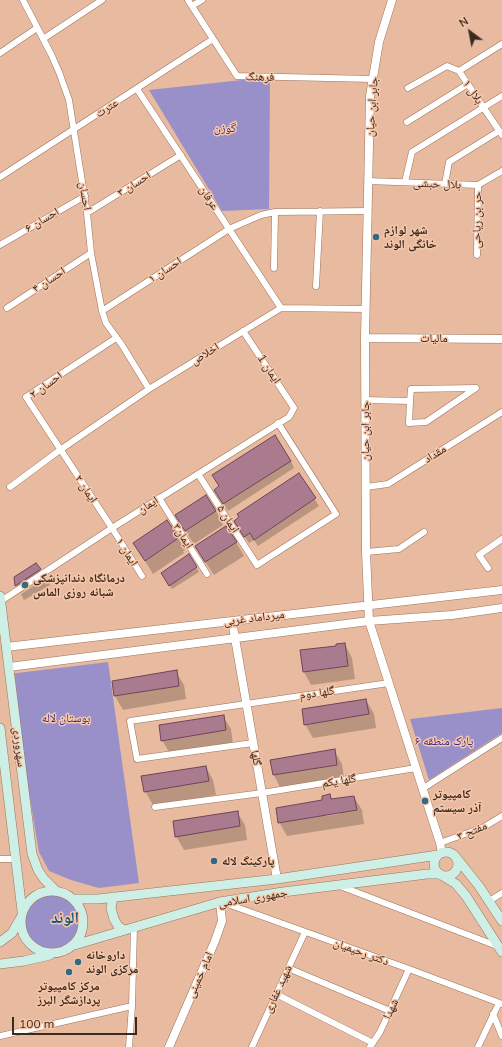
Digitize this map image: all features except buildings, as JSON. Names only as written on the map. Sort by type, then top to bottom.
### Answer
[{"type":"main road","name":"سهروردی","points":[[0,599],[32,854],[38,870],[44,879],[55,890]]},
{"type":"main road","name":"سهروردی","points":[[0,728],[16,858],[21,915]]},
{"type":"main road","points":[[5,769],[21,767]]},
{"type":"main road","points":[[500,949],[466,896],[456,884],[437,872],[434,865],[436,858],[440,854],[449,853],[455,856],[472,876],[502,921]]},
{"type":"main road","name":"جمهوری اسلامی","points":[[74,899],[98,899],[277,879],[440,854]]},
{"type":"main road","points":[[441,875],[450,875],[456,870],[458,863],[455,856]]},
{"type":"main road","name":"جمهوری اسلامی","points":[[71,946],[220,902],[283,892],[427,874],[441,875]]},
{"type":"main road","points":[[0,942],[12,933],[28,901],[37,894],[46,890],[55,890],[64,893],[74,899],[80,907],[83,917],[82,929],[79,937],[66,950],[24,962],[0,964]]},
{"type":"main road","points":[[113,897],[111,908],[114,919],[118,926],[124,930]]},
{"type":"main road","points":[[21,915],[21,929],[24,937],[30,945],[44,952],[56,953]]},
{"type":"street","name":"احسان","points":[[23,0],[59,72],[69,100],[85,196],[91,253],[102,311],[106,323],[149,389]]},
{"type":"street","points":[[43,39],[102,0]]},
{"type":"street","name":"فرهنگ","points":[[188,0],[237,76],[373,79]]},
{"type":"street","points":[[192,6],[202,0]]},
{"type":"street","name":"جابر ابن حیان","points":[[392,0],[379,42],[370,96],[365,338],[366,552],[369,621],[440,843],[440,854]]},
{"type":"street","points":[[0,53],[37,28]]},
{"type":"street","name":"عترت","points":[[0,177],[213,39]]},
{"type":"street","name":"بلال ۱","points":[[501,133],[460,71],[502,44]]},
{"type":"street","points":[[408,88],[447,66],[460,71]]},
{"type":"street","points":[[407,122],[468,84]]},
{"type":"street","name":"عرفان","points":[[137,89],[281,308]]},
{"type":"street","points":[[405,182],[412,152],[502,96]]},
{"type":"street","points":[[445,184],[449,162],[501,133]]},
{"type":"street","name":"احسان ۳","points":[[87,213],[181,155]]},
{"type":"street","name":"بلال حبشی","points":[[368,181],[478,186],[502,171]]},
{"type":"street","name":"حر بن ریاحی","points":[[477,255],[478,186]]},
{"type":"street","name":"احسان ۶","points":[[0,245],[85,196]]},
{"type":"street","name":"احسان ۱","points":[[102,311],[229,229],[261,215],[275,212],[368,211]]},
{"type":"street","points":[[274,268],[275,212]]},
{"type":"street","points":[[316,286],[320,212]]},
{"type":"street","name":"احسان ۴","points":[[7,308],[91,253]]},
{"type":"street","points":[[281,308],[366,309]]},
{"type":"street","name":"اخلاص","points":[[10,487],[60,450],[149,389],[281,308]]},
{"type":"street","name":"ایمان 1","points":[[243,331],[294,408]]},
{"type":"street","name":"احسان ۲","points":[[60,450],[26,397],[116,338]]},
{"type":"street","name":"مالیات","points":[[365,338],[502,339]]},
{"type":"street","points":[[476,388],[426,422],[409,423],[410,401],[411,389],[476,388]]},
{"type":"street","points":[[365,400],[410,401]]},
{"type":"street","name":"ایمان","points":[[0,599],[289,416],[294,408]]},
{"type":"street","name":"مقداد","points":[[366,487],[388,484],[502,412]]},
{"type":"street","name":"ایمان ۵","points":[[198,474],[257,565],[336,514],[278,423]]},
{"type":"street","name":"ایمان ۲","points":[[60,450],[112,528]]},
{"type":"street","name":"ایمان۳","points":[[159,498],[207,574]]},
{"type":"street","name":"ایمان ۱","points":[[112,528],[142,576]]},
{"type":"street","points":[[366,552],[399,549],[424,532]]},
{"type":"street","points":[[488,568],[479,554],[502,539]]},
{"type":"street","name":"میرداماد غربی","points":[[6,647],[502,590]]},
{"type":"street","name":"میرداماد غربی","points":[[9,667],[369,621],[452,615],[502,608]]},
{"type":"street","name":"گلها","points":[[232,621],[277,879]]},
{"type":"street","name":"گلها دوم","points":[[253,743],[137,758],[130,721],[389,683]]},
{"type":"street","points":[[422,789],[502,738]]},
{"type":"street","name":"گلها یکم","points":[[155,807],[262,794],[416,768]]},
{"type":"street","name":"مفتح ۳","points":[[440,843],[484,827],[502,816]]},
{"type":"street","points":[[0,859],[16,858]]},
{"type":"street","points":[[340,886],[500,949]]},
{"type":"street","points":[[489,901],[502,893]]},
{"type":"street","name":"دکتر رحیمیان","points":[[220,902],[500,1003]]},
{"type":"street","name":"امام خمینی","points":[[169,1047],[218,934],[222,921],[220,902]]},
{"type":"street","points":[[129,1047],[132,1006],[134,927]]},
{"type":"street","name":"شهید غفاری","points":[[252,1047],[305,932]]},
{"type":"street","points":[[288,968],[390,1011]]},
{"type":"street","name":"شهدا","points":[[372,1045],[380,1032],[409,969]]},
{"type":"street","points":[[276,994],[372,1045]]},
{"type":"street","points":[[478,1047],[493,1014],[500,1003]]},
{"type":"street","points":[[0,1036],[132,1006]]},
{"type":"street","points":[[493,1014],[502,1036]]},
{"type":"green space","name":"گوزن","points":[[270,77],[269,209],[222,211],[149,90]]},
{"type":"green space","name":"بوستان لاله","points":[[108,662],[139,883],[99,888],[71,880],[49,871],[39,852],[9,674]]},
{"type":"green space","name":"پارک منطقه ۶","points":[[502,708],[502,733],[429,780],[410,719]]},
{"type":"green space","points":[[46,891],[58,891],[74,900],[81,910],[83,922],[81,934],[74,944],[58,953],[46,953],[35,948],[26,939],[21,928],[21,916],[26,905],[35,896]]},
{"type":"place","name":"شهر لوازم خانگی الوند","points":[[376,237]]},
{"type":"place","name":"درمانگاه دندان‍‍پزشکی شبانه روزی الماس","points":[[25,585]]},
{"type":"place","name":"کامپیوتر آذر سیستم","points":[[425,801]]},
{"type":"place","name":"پارکینگ لاله","points":[[214,861]]},
{"type":"place","name":"داروخانه مرکزی الوند","points":[[78,962]]},
{"type":"place","name":"مرکز کامپیوتر پردازشگر البرز","points":[[69,972]]},
{"type":"district","name":"الوند","points":[[65,918]]}]
